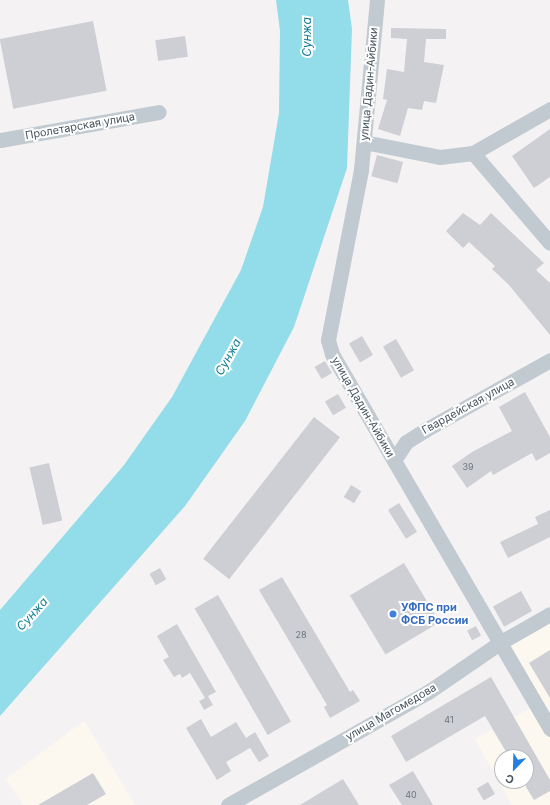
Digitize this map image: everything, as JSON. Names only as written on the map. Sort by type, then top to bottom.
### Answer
[{"type":"street","name":"улица Дадин-Айбики","points":[[377,0],[361,170],[328,340],[332,354],[501,642],[550,729]]},
{"type":"street","points":[[364,142],[440,157],[473,152],[550,109]]},
{"type":"street","name":"Пролетарская улица","points":[[0,140],[159,112]]},
{"type":"street","points":[[473,152],[550,243]]},
{"type":"street","name":"Гвардейская улица","points":[[394,460],[406,442],[550,360]]},
{"type":"street","name":"улица Магомедова","points":[[229,805],[428,692],[501,642],[550,614]]},
{"type":"shaded area","points":[[550,617],[550,805],[512,805],[503,789],[534,789],[534,749],[494,749],[494,773],[475,739],[532,707],[497,646]]},
{"type":"shaded area","points":[[84,721],[135,805],[23,805],[6,779]]},
{"type":"water","name":"Сунжа","points":[[276,0],[348,0],[352,29],[347,168],[294,327],[245,421],[185,506],[0,716],[0,610],[124,465],[172,397],[241,270],[263,207],[279,113],[280,31]]},
{"type":"building","points":[[93,21],[107,91],[13,109],[0,39]]},
{"type":"building","points":[[391,28],[446,29],[446,39],[426,39],[424,62],[444,65],[436,103],[424,101],[422,110],[408,108],[400,136],[378,129],[387,100],[383,99],[387,69],[404,72],[407,39],[391,38]]},
{"type":"building","points":[[185,36],[188,57],[158,61],[155,40]]},
{"type":"building","points":[[550,129],[550,177],[534,188],[512,156]]},
{"type":"building","points":[[377,155],[403,162],[397,183],[371,176]]},
{"type":"building","points":[[463,213],[480,225],[491,213],[544,263],[536,270],[550,283],[550,335],[509,285],[492,269],[495,266],[469,242],[463,248],[446,231]]},
{"type":"building","points":[[362,336],[373,355],[360,363],[349,344]]},
{"type":"building","points":[[396,339],[414,370],[401,378],[383,346]]},
{"type":"building","points":[[325,361],[332,373],[322,379],[315,367]]},
{"type":"building","points":[[525,392],[550,437],[550,453],[536,461],[532,453],[493,475],[491,471],[467,488],[452,466],[472,452],[512,431],[499,407]]},
{"type":"building","points":[[338,394],[346,408],[333,415],[325,402]]},
{"type":"building","points":[[314,417],[340,437],[229,579],[203,559]]},
{"type":"building","points":[[49,463],[62,520],[43,525],[30,467]]},
{"type":"building","points":[[351,485],[361,491],[354,503],[344,497]]},
{"type":"building","points":[[399,503],[417,532],[406,539],[388,510]]},
{"type":"building","points":[[550,510],[550,537],[508,558],[500,542],[538,524],[535,517]]},
{"type":"building","points":[[404,563],[440,622],[386,655],[350,595]]},
{"type":"building","points":[[160,568],[166,579],[156,585],[150,574]]},
{"type":"building","points":[[282,577],[350,692],[353,690],[360,701],[330,718],[324,707],[327,705],[259,590]]},
{"type":"building","points":[[521,591],[532,611],[504,627],[493,607]]},
{"type":"building","points":[[218,595],[291,721],[268,735],[195,608]]},
{"type":"building","points":[[177,624],[216,692],[208,696],[213,705],[204,710],[199,701],[205,698],[190,673],[182,678],[180,674],[174,677],[163,660],[169,657],[157,636]]},
{"type":"building","points":[[476,626],[481,636],[472,640],[467,631]]},
{"type":"building","points":[[550,650],[550,698],[529,663]]},
{"type":"building","points":[[491,677],[532,749],[504,749],[485,716],[406,762],[391,736]]},
{"type":"building","points":[[201,719],[211,737],[236,722],[246,738],[255,732],[269,756],[259,762],[250,748],[226,762],[231,771],[217,780],[186,728]]},
{"type":"building","points":[[534,752],[550,780],[550,791],[534,800],[527,789],[534,789]]},
{"type":"building","points":[[413,771],[433,805],[402,805],[389,785]]},
{"type":"building","points":[[93,773],[106,794],[87,805],[38,805]]},
{"type":"building","points":[[343,779],[359,805],[300,805]]},
{"type":"building","points":[[488,782],[495,794],[484,801],[477,788]]},
{"type":"place","name":"УФПС при ФСБ России","points":[[393,614]]}]
